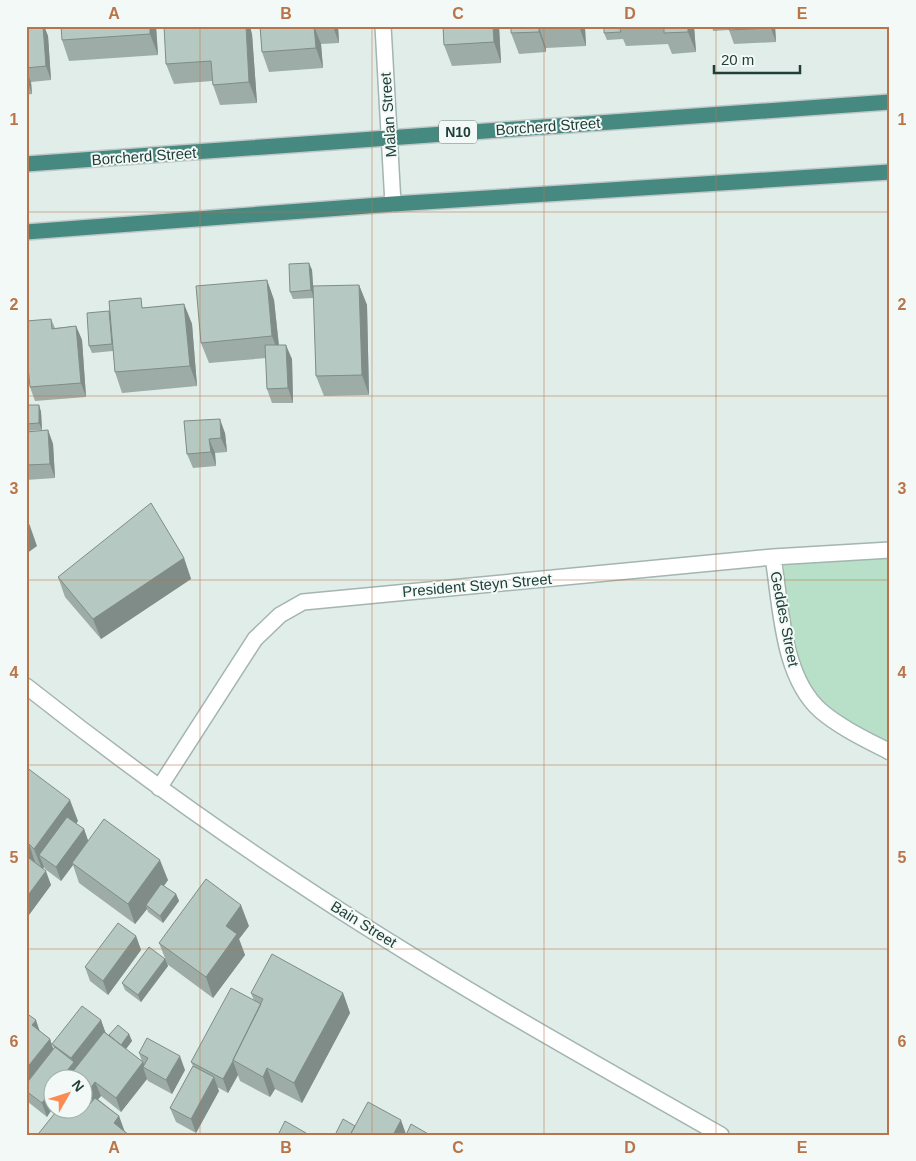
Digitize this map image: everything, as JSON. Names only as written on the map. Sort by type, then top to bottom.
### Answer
[{"type":"highway","name":"Borcherd Street","points":[[26,164],[890,102]]},
{"type":"highway","points":[[26,232],[393,204],[890,172]]},
{"type":"street","name":"Malan Street","points":[[383,26],[388,137],[393,177],[393,204]]},
{"type":"street","name":"President Steyn Street","points":[[159,788],[256,639],[280,615],[303,602],[773,557],[890,550]]},
{"type":"street","name":"Geddes Street","points":[[773,557],[786,639],[798,682],[808,698],[821,712],[890,752]]},
{"type":"street","name":"Bain Street","points":[[26,686],[159,788],[293,880],[443,973],[712,1133]]},
{"type":"green space","points":[[890,555],[890,756],[827,723],[815,714],[798,695],[789,668],[786,650],[784,562]]},
{"type":"building","points":[[26,26],[43,26],[46,66],[26,68]]},
{"type":"building","points":[[61,26],[150,26],[150,34],[62,40]]},
{"type":"building","points":[[164,26],[246,26],[249,82],[213,85],[211,61],[166,64]]},
{"type":"building","points":[[260,26],[314,26],[316,48],[262,52]]},
{"type":"building","points":[[443,26],[493,26],[494,42],[444,45]]},
{"type":"building","points":[[511,26],[561,26],[539,27],[539,32],[511,33]]},
{"type":"building","points":[[604,26],[619,26],[621,32],[604,33]]},
{"type":"building","points":[[664,26],[688,26],[688,32],[664,33]]},
{"type":"building","points":[[728,26],[771,26],[771,28],[729,30]]},
{"type":"building","points":[[309,263],[311,290],[290,292],[289,264]]},
{"type":"building","points":[[267,280],[272,336],[201,343],[196,286]]},
{"type":"building","points":[[359,285],[362,375],[316,376],[313,286]]},
{"type":"building","points":[[141,298],[142,308],[184,304],[190,366],[115,372],[109,301]]},
{"type":"building","points":[[109,311],[112,344],[89,346],[87,313]]},
{"type":"building","points":[[51,319],[52,329],[76,326],[81,383],[30,387],[26,346],[26,321]]},
{"type":"building","points":[[265,345],[286,345],[288,388],[267,389]]},
{"type":"building","points":[[26,405],[39,405],[39,423],[26,424]]},
{"type":"building","points":[[220,419],[221,438],[209,439],[211,452],[187,454],[184,421]]},
{"type":"building","points":[[48,430],[50,464],[26,465],[26,432]]},
{"type":"building","points":[[151,503],[184,558],[93,619],[58,577]]},
{"type":"building","points":[[26,767],[70,800],[34,849],[29,844],[26,848]]},
{"type":"building","points":[[67,817],[84,829],[56,867],[39,855]]},
{"type":"building","points":[[104,819],[160,860],[128,904],[72,863]]},
{"type":"building","points":[[29,858],[46,871],[26,898],[26,862]]},
{"type":"building","points":[[206,879],[241,905],[226,926],[237,934],[206,977],[159,943]]},
{"type":"building","points":[[161,884],[176,894],[160,916],[146,905]]},
{"type":"building","points":[[118,923],[136,936],[103,981],[85,967]]},
{"type":"building","points":[[149,947],[165,959],[138,995],[122,983]]},
{"type":"building","points":[[272,954],[343,993],[294,1083],[267,1068],[263,1077],[233,1060],[263,999],[251,993]]},
{"type":"building","points":[[231,988],[261,1004],[223,1079],[191,1062]]},
{"type":"building","points":[[82,1006],[101,1020],[71,1058],[52,1044]]},
{"type":"building","points":[[26,1013],[36,1020],[32,1025],[50,1039],[26,1069]]},
{"type":"building","points":[[118,1025],[129,1034],[121,1045],[109,1035]]},
{"type":"building","points":[[104,1032],[143,1062],[116,1098],[95,1082],[92,1086],[92,1068],[76,1068]]},
{"type":"building","points":[[147,1038],[180,1056],[166,1080],[143,1067],[148,1058],[139,1053]]},
{"type":"building","points":[[55,1047],[74,1062],[69,1068],[42,1068],[42,1103],[26,1091],[26,1084]]},
{"type":"building","points":[[193,1066],[214,1077],[191,1119],[170,1108]]},
{"type":"building","points":[[95,1098],[119,1116],[114,1123],[129,1135],[41,1135],[39,1133],[51,1118],[92,1118],[92,1102]]},
{"type":"building","points":[[368,1102],[401,1120],[393,1135],[350,1135]]},
{"type":"building","points":[[343,1119],[355,1126],[350,1135],[335,1135]]},
{"type":"building","points":[[285,1121],[306,1133],[305,1135],[278,1135]]},
{"type":"building","points":[[411,1124],[430,1135],[406,1135]]}]
